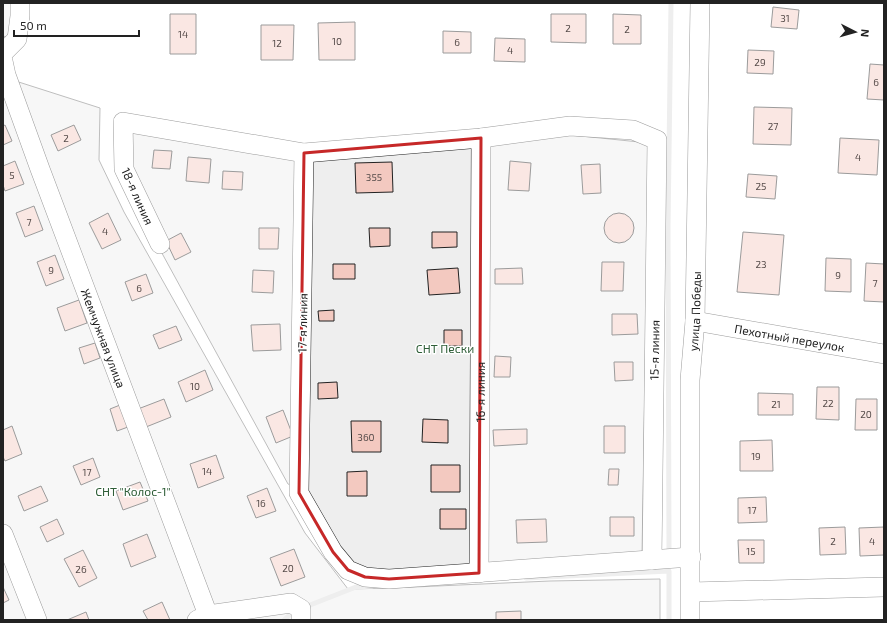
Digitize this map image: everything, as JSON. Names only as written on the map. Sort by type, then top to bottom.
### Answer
[{"type":"street","points":[[3,53],[17,39],[20,3]]},
{"type":"street","name":"улица Победы","points":[[690,620],[690,380],[695,321],[700,3]]},
{"type":"street","name":"Жемчужная улица","points":[[3,61],[6,75],[203,617]]},
{"type":"street","name":"18-я линия","points":[[160,244],[124,169],[123,122],[304,153]]},
{"type":"street","name":"15-я линия","points":[[481,138],[570,126],[634,130],[657,140],[652,560]]},
{"type":"street","points":[[304,153],[481,138]]},
{"type":"street","name":"16-я линия","points":[[479,573],[481,138]]},
{"type":"street","name":"17-я линия","points":[[304,153],[299,493],[333,552],[348,570],[365,577],[389,579],[479,573]]},
{"type":"street","name":"Пехотный переулок","points":[[695,321],[884,354]]},
{"type":"street","points":[[3,534],[37,620]]},
{"type":"street","points":[[479,573],[691,557]]},
{"type":"street","points":[[690,592],[884,587]]},
{"type":"street","points":[[203,617],[291,604],[301,614]]},
{"type":"highlighted area","points":[[481,138],[479,573],[389,579],[365,577],[348,570],[333,552],[299,493],[304,153]]},
{"type":"green space","points":[[3,3],[14,3],[14,19],[7,37],[3,36]]},
{"type":"green space","name":"СНТ \"Колос-1\"","points":[[3,77],[100,108],[99,160],[124,212],[305,533],[348,589],[550,581],[660,579],[660,620],[3,620]]},
{"type":"green space","name":"СНТ Пески","points":[[116,126],[294,156],[571,135],[649,143],[642,554],[392,570],[367,569],[348,561],[307,492],[288,484],[116,169]]},
{"type":"building","points":[[773,7],[799,10],[797,29],[771,27]]},
{"type":"building","points":[[170,14],[196,14],[196,54],[170,54]]},
{"type":"building","points":[[551,14],[586,14],[586,43],[551,42]]},
{"type":"building","points":[[613,14],[641,15],[641,44],[613,44]]},
{"type":"building","points":[[355,22],[355,60],[319,60],[318,23]]},
{"type":"building","points":[[261,25],[294,25],[293,60],[261,60]]},
{"type":"building","points":[[443,31],[471,32],[471,53],[443,53]]},
{"type":"building","points":[[495,38],[525,39],[525,62],[494,61]]},
{"type":"building","points":[[748,50],[774,51],[773,74],[747,73]]},
{"type":"building","points":[[870,64],[884,65],[884,100],[867,99]]},
{"type":"building","points":[[754,107],[792,108],[791,145],[753,144]]},
{"type":"building","points":[[5,125],[12,141],[3,145],[3,126]]},
{"type":"building","points":[[74,125],[81,140],[58,151],[51,135]]},
{"type":"building","points":[[840,138],[879,140],[877,175],[838,173]]},
{"type":"building","points":[[154,150],[172,151],[170,169],[152,168]]},
{"type":"building","points":[[188,157],[211,159],[209,183],[186,181]]},
{"type":"building","points":[[15,161],[24,184],[5,191],[3,185],[3,166]]},
{"type":"building","points":[[510,161],[531,163],[529,191],[508,190]]},
{"type":"building","points":[[392,162],[393,192],[356,193],[355,163]]},
{"type":"building","points":[[600,164],[601,193],[583,194],[581,165]]},
{"type":"building","points":[[223,171],[243,172],[242,190],[222,189]]},
{"type":"building","points":[[748,174],[777,176],[775,199],[746,197]]},
{"type":"building","points":[[34,206],[43,230],[25,237],[16,213]]},
{"type":"building","points":[[108,213],[121,240],[102,249],[89,223]]},
{"type":"building","points":[[619,213],[625,214],[633,222],[633,234],[625,242],[619,243],[613,242],[605,234],[604,228],[605,222],[613,214]]},
{"type":"building","points":[[259,228],[279,228],[278,249],[259,249]]},
{"type":"building","points":[[369,228],[390,228],[390,246],[370,247]]},
{"type":"building","points":[[432,232],[457,232],[457,247],[432,248]]},
{"type":"building","points":[[743,232],[784,235],[779,295],[737,292]]},
{"type":"building","points":[[181,233],[191,252],[175,260],[166,241]]},
{"type":"building","points":[[55,255],[64,279],[46,286],[37,262]]},
{"type":"building","points":[[826,258],[851,259],[851,292],[825,291]]},
{"type":"building","points":[[602,262],[624,262],[623,291],[601,291]]},
{"type":"building","points":[[866,263],[884,264],[884,302],[864,301]]},
{"type":"building","points":[[333,264],[355,264],[355,279],[333,279]]},
{"type":"building","points":[[458,268],[460,293],[429,295],[427,270]]},
{"type":"building","points":[[522,268],[523,284],[495,284],[495,269]]},
{"type":"building","points":[[253,270],[274,271],[273,293],[252,292]]},
{"type":"building","points":[[146,274],[153,293],[132,301],[125,282]]},
{"type":"building","points":[[79,300],[87,323],[65,331],[57,308]]},
{"type":"building","points":[[334,310],[334,321],[319,321],[318,311]]},
{"type":"building","points":[[612,314],[637,314],[638,334],[612,335]]},
{"type":"building","points":[[280,324],[281,350],[253,351],[251,325]]},
{"type":"building","points":[[176,326],[182,340],[159,349],[153,335]]},
{"type":"building","points":[[444,330],[462,330],[462,346],[444,346]]},
{"type":"building","points":[[95,343],[100,358],[84,364],[79,348]]},
{"type":"building","points":[[495,356],[511,357],[510,377],[494,377]]},
{"type":"building","points":[[614,362],[633,362],[633,380],[615,381]]},
{"type":"building","points":[[205,370],[213,390],[186,402],[178,382]]},
{"type":"building","points":[[337,382],[338,398],[318,399],[318,383]]},
{"type":"building","points":[[817,387],[839,387],[839,420],[816,419]]},
{"type":"building","points":[[758,393],[793,394],[793,415],[758,415]]},
{"type":"building","points":[[164,399],[171,417],[146,427],[138,409]]},
{"type":"building","points":[[856,399],[877,399],[877,430],[855,430]]},
{"type":"building","points":[[120,405],[128,427],[117,431],[110,409]]},
{"type":"building","points":[[283,410],[293,436],[276,443],[266,417]]},
{"type":"building","points":[[423,419],[448,420],[448,443],[422,442]]},
{"type":"building","points":[[351,421],[381,421],[381,452],[352,452]]},
{"type":"building","points":[[12,426],[22,454],[5,461],[3,457],[3,430]]},
{"type":"building","points":[[604,426],[625,426],[625,453],[604,453]]},
{"type":"building","points":[[527,429],[527,444],[494,446],[493,430]]},
{"type":"building","points":[[772,440],[773,471],[740,471],[740,441]]},
{"type":"building","points":[[216,455],[224,478],[198,488],[190,464]]},
{"type":"building","points":[[93,458],[100,477],[81,485],[73,466]]},
{"type":"building","points":[[431,465],[460,465],[460,492],[431,492]]},
{"type":"building","points":[[609,469],[619,469],[618,485],[608,485]]},
{"type":"building","points":[[367,471],[367,496],[347,496],[347,472]]},
{"type":"building","points":[[140,482],[148,501],[123,510],[116,491]]},
{"type":"building","points":[[41,486],[48,501],[24,511],[18,496]]},
{"type":"building","points":[[267,488],[276,511],[256,518],[247,496]]},
{"type":"building","points":[[766,497],[767,522],[738,523],[738,498]]},
{"type":"building","points":[[440,509],[466,509],[466,529],[440,529]]},
{"type":"building","points":[[610,517],[634,517],[634,536],[610,536]]},
{"type":"building","points":[[57,519],[64,534],[47,542],[40,527]]},
{"type":"building","points":[[546,519],[547,542],[517,543],[516,520]]},
{"type":"building","points":[[845,527],[846,554],[820,555],[819,528]]},
{"type":"building","points":[[884,527],[884,555],[860,556],[859,528]]},
{"type":"building","points":[[147,534],[156,557],[131,567],[123,544]]},
{"type":"building","points":[[738,540],[764,540],[764,563],[739,563]]},
{"type":"building","points":[[294,549],[305,577],[281,586],[270,558]]},
{"type":"building","points":[[83,550],[97,578],[79,587],[64,559]]},
{"type":"building","points":[[3,587],[9,600],[3,603]]},
{"type":"building","points":[[162,602],[170,620],[148,620],[143,611]]},
{"type":"building","points":[[521,611],[521,620],[496,620],[496,612]]},
{"type":"building","points":[[86,612],[89,620],[67,620]]},
{"type":"waterway","points":[[669,551],[668,228],[671,3]]},
{"type":"waterway","points":[[526,578],[669,571],[669,620]]},
{"type":"waterway","points":[[305,607],[356,587],[372,586]]},
{"type":"waterway","points":[[284,620],[293,612]]}]
